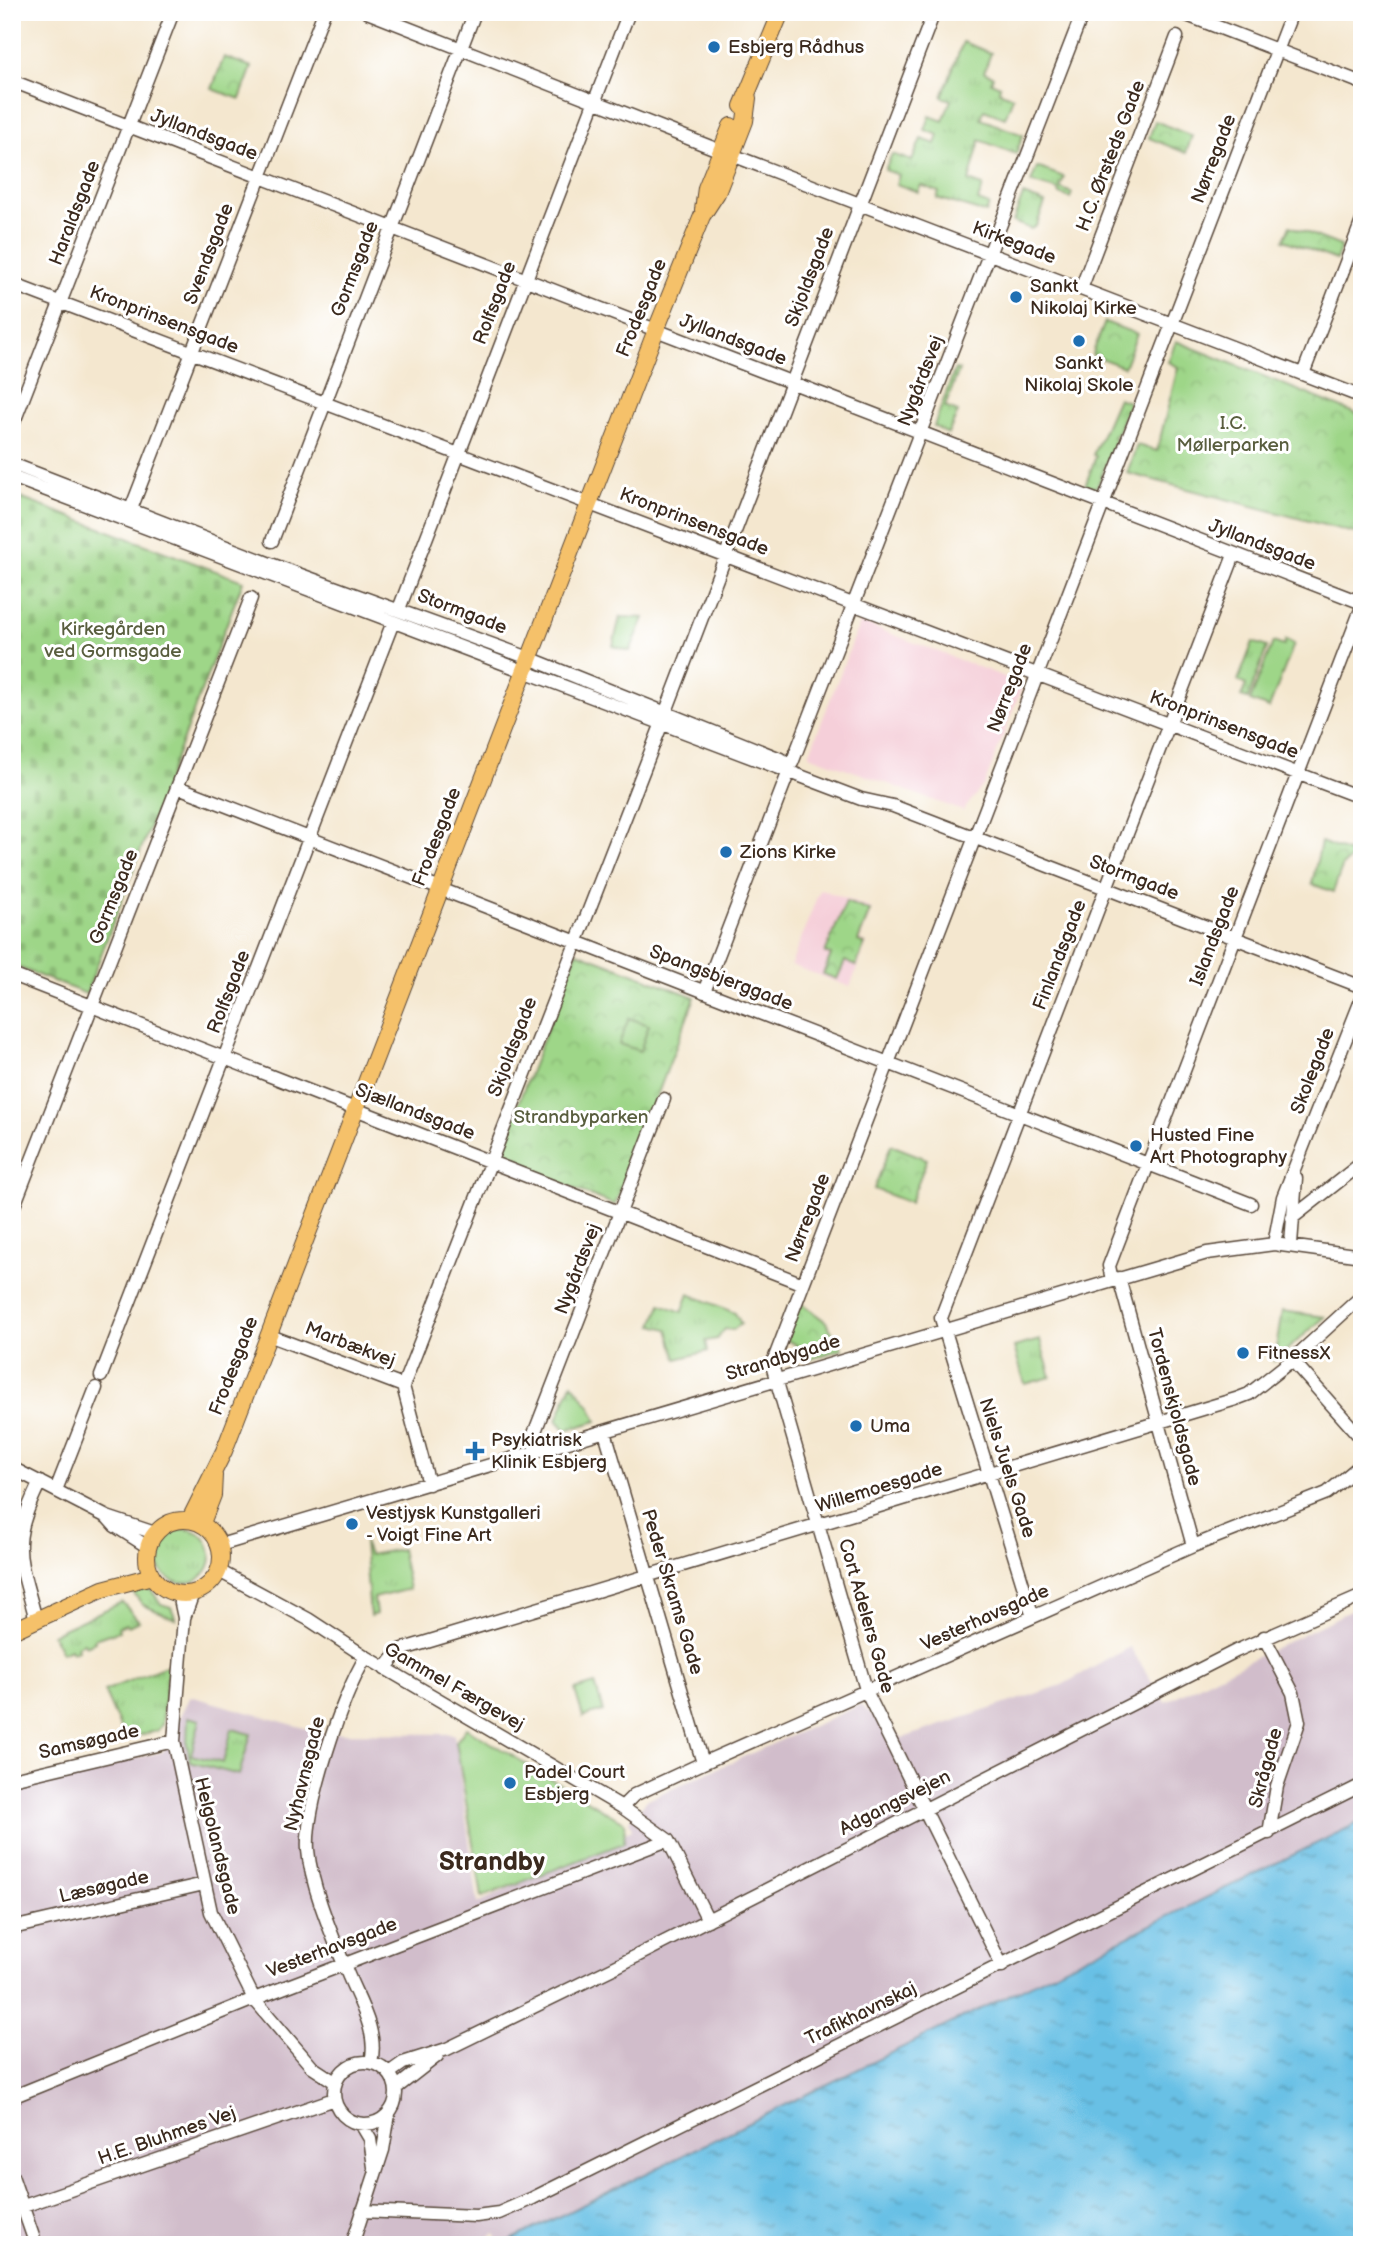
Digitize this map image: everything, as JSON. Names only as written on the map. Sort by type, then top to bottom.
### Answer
[{"type":"main road","name":"Frodesgade","points":[[196,1521],[213,1495],[214,1474],[656,330],[702,216],[717,193],[726,153],[745,121],[748,98],[781,12]]},
{"type":"main road","points":[[12,1631],[103,1589],[151,1554],[172,1521],[196,1521],[210,1529],[220,1545],[219,1571],[209,1585],[186,1594],[166,1590],[151,1554]]},
{"type":"street","name":"Haraldsgade","points":[[12,427],[173,12]]},
{"type":"street","name":"Svendsgade","points":[[131,509],[324,12]]},
{"type":"street","name":"Kirkegade","points":[[367,12],[1362,397]]},
{"type":"street","name":"Gormsgade","points":[[272,541],[475,12]]},
{"type":"street","name":"Rolfsgade","points":[[399,609],[629,12]]},
{"type":"street","name":"Skjoldsgade","points":[[403,1386],[934,12]]},
{"type":"street","name":"Nygårdsvej","points":[[704,992],[1083,12]]},
{"type":"street","points":[[1180,12],[1362,83]]},
{"type":"street","name":"Nørregade","points":[[774,1380],[772,1365],[777,1347],[889,1063],[973,837],[1292,12]]},
{"type":"street","name":"H.C. Ørsteds Gade","points":[[1081,289],[1177,37]]},
{"type":"street","name":"Jyllandsgade","points":[[12,81],[1362,605]]},
{"type":"street","points":[[1303,374],[1362,221]]},
{"type":"street","name":"Kronprinsensgade","points":[[12,284],[1362,798]]},
{"type":"street","name":"Stormgade","points":[[12,464],[268,563],[399,609],[526,664],[663,718],[876,796],[893,806],[1362,987]]},
{"type":"street","name":"Stormgade","points":[[12,477],[393,622],[526,664]]},
{"type":"street","name":"Finlandsgade","points":[[942,1330],[943,1310],[1234,555]]},
{"type":"street","name":"Gormsgade","points":[[12,1211],[251,598]]},
{"type":"street","name":"Islandsgade","points":[[1115,1279],[1109,1266],[1362,605]]},
{"type":"street","name":"Rolfsgade","points":[[56,1490],[393,622]]},
{"type":"street","name":"Spangsbjerggade","points":[[178,787],[1251,1204]]},
{"type":"street","name":"Sjællandsgade","points":[[12,975],[803,1284]]},
{"type":"street","name":"Skolegade","points":[[1274,1244],[1283,1197],[1362,998]]},
{"type":"street","name":"Nygårdsvej","points":[[535,1453],[534,1434],[664,1099]]},
{"type":"street","name":"Skolegade","points":[[1292,1244],[1292,1218],[1300,1158]]},
{"type":"street","points":[[1292,1218],[1362,1163]]},
{"type":"street","name":"Strandbygade","points":[[220,1545],[1207,1253],[1292,1244],[1362,1256]]},
{"type":"street","name":"Tordenskjoldsgade","points":[[1115,1279],[1194,1546]]},
{"type":"street","name":"Willemoesgade","points":[[385,1669],[400,1650],[820,1527],[1249,1394],[1292,1360],[1362,1296]]},
{"type":"street","name":"Niels Juels Gade","points":[[942,1330],[1033,1617]]},
{"type":"street","name":"Marbækvej","points":[[268,1335],[403,1386],[429,1484]]},
{"type":"street","points":[[1292,1360],[1362,1439]]},
{"type":"street","name":"Cort Adelers Gade","points":[[774,1380],[820,1527],[867,1693],[1002,1966]]},
{"type":"street","name":"Peder Skrams Gade","points":[[605,1432],[703,1763]]},
{"type":"street","name":"Vesterhavsgade","points":[[622,1807],[634,1795],[703,1763],[867,1693],[1194,1546],[1327,1493],[1362,1464]]},
{"type":"street","points":[[12,1468],[107,1517],[151,1554]]},
{"type":"street","points":[[36,1620],[20,1571],[19,1548],[23,1519],[40,1482]]},
{"type":"street","name":"Gammel Færgevej","points":[[219,1571],[307,1619],[385,1669],[622,1807],[668,1840]]},
{"type":"street","name":"Helgolandsgade","points":[[186,1594],[174,1741],[204,1884],[223,1943],[254,1999],[312,2067],[335,2082]]},
{"type":"street","name":"Adgangsvejen","points":[[389,2073],[403,2063],[447,2049],[617,1966],[1264,1637],[1362,1596]]},
{"type":"street","name":"Skrågade","points":[[1264,1637],[1293,1693],[1298,1723],[1277,1786],[1269,1833]]},
{"type":"street","name":"Nyhavnsgade","points":[[366,1657],[345,1695],[308,1831],[311,1870],[374,2039],[371,2062]]},
{"type":"street","name":"Samsøgade","points":[[12,1779],[174,1741]]},
{"type":"street","name":"Trafikhavnskaj","points":[[362,2211],[451,2217],[499,2213],[1002,1966],[1362,1785]]},
{"type":"street","points":[[668,1840],[708,1920]]},
{"type":"street","name":"Vesterhavsgade","points":[[12,2097],[254,1999],[668,1840]]},
{"type":"street","name":"Læsøgade","points":[[12,1928],[204,1884]]},
{"type":"street","name":"Adgangsvejen","points":[[396,2088],[447,2049]]},
{"type":"street","points":[[352,2245],[383,2150],[396,2088],[389,2073],[371,2062],[354,2064],[335,2082],[330,2100],[343,2115],[361,2124],[376,2122],[389,2114]]},
{"type":"street","name":"H.E. Bluhmes Vej","points":[[18,2208],[330,2100]]},
{"type":"street","points":[[361,2124],[373,2149],[374,2172]]},
{"type":"street","points":[[12,2176],[18,2208],[36,2245]]},
{"type":"shaded area","points":[[860,622],[1023,684],[985,783],[963,811],[809,755]]},
{"type":"shaded area","points":[[820,889],[872,909],[860,940],[867,943],[850,987],[791,965]]},
{"type":"shaded area","points":[[1362,1605],[1362,1821],[501,2245],[495,2234],[475,2245],[12,2245],[12,1788],[162,1752],[190,1696],[322,1733],[454,1734],[478,1903],[632,1830],[629,1820],[648,1799],[860,1705],[903,1738],[1062,1685],[1130,1647],[1165,1702]]},
{"type":"green space","points":[[963,42],[991,53],[984,72],[993,76],[991,82],[1000,86],[999,91],[1013,97],[1005,118],[984,110],[981,119],[1023,135],[1016,154],[980,140],[969,181],[983,186],[978,201],[989,205],[986,213],[937,198],[939,192],[921,185],[918,192],[896,184],[899,175],[885,170],[892,154],[912,161],[921,139],[936,144],[939,135],[925,130],[930,116],[943,121],[951,100],[942,97]]},
{"type":"green space","points":[[224,57],[252,67],[240,99],[212,89]]},
{"type":"green space","points":[[1155,121],[1192,136],[1186,153],[1149,138]]},
{"type":"green space","points":[[1037,167],[1064,177],[1060,188],[1072,193],[1070,198],[1060,194],[1058,190],[1031,182]]},
{"type":"green space","points":[[1023,195],[1045,203],[1036,226],[1031,229],[1013,222]]},
{"type":"green space","points":[[1290,226],[1341,246],[1336,260],[1284,240]]},
{"type":"green space","points":[[1105,322],[1137,334],[1124,367],[1092,355]]},
{"type":"green space","name":"I.C. Møllerparken","points":[[1176,341],[1362,416],[1362,535],[1127,473],[1137,445],[1157,451],[1178,367],[1168,362]]},
{"type":"green space","points":[[955,369],[959,370],[945,407],[958,412],[948,434],[934,426]]},
{"type":"green space","points":[[1118,398],[1129,402],[1113,437],[1115,440],[1097,487],[1085,486],[1096,456],[1093,455]]},
{"type":"green space","name":"Kirkegården ved Gormsgade","points":[[12,495],[243,581],[86,994],[12,965]]},
{"type":"green space","points":[[620,617],[644,618],[630,651],[613,646]]},
{"type":"green space","points":[[1286,640],[1294,644],[1269,708],[1250,701],[1273,642],[1284,646]]},
{"type":"green space","points":[[1253,642],[1267,647],[1248,699],[1241,697],[1246,685],[1238,681]]},
{"type":"green space","points":[[1321,842],[1355,855],[1343,865],[1333,892],[1312,884]]},
{"type":"green space","points":[[846,902],[870,911],[858,941],[865,944],[856,966],[845,961],[837,979],[823,974],[831,955],[825,953]]},
{"type":"green space","name":"Strandbyparken","points":[[577,952],[695,997],[615,1205],[497,1158]]},
{"type":"green space","points":[[629,1018],[649,1025],[640,1051],[619,1044]]},
{"type":"green space","points":[[891,1145],[927,1159],[910,1203],[874,1189]]},
{"type":"green space","points":[[689,1294],[735,1313],[741,1324],[733,1330],[725,1329],[717,1339],[706,1341],[708,1351],[677,1359],[668,1329],[653,1325],[661,1304],[682,1312]]},
{"type":"green space","points":[[801,1303],[826,1322],[842,1349],[808,1360],[795,1344],[785,1339]]},
{"type":"green space","points":[[1282,1311],[1325,1317],[1274,1361]]},
{"type":"green space","points":[[1040,1340],[1051,1377],[1025,1384],[1014,1347]]},
{"type":"green space","points":[[572,1383],[590,1406],[597,1421],[566,1430],[557,1420]]},
{"type":"green space","points":[[184,1529],[203,1537],[211,1556],[203,1575],[184,1583],[165,1575],[157,1556],[165,1537]]},
{"type":"green space","points":[[364,1542],[369,1555],[401,1549],[409,1589],[374,1598],[376,1614],[370,1616]]},
{"type":"green space","points":[[139,1587],[151,1590],[161,1604],[171,1607],[176,1619],[143,1605],[131,1590]]},
{"type":"green space","points":[[122,1602],[139,1621],[118,1627],[119,1631],[94,1639],[95,1642],[86,1646],[84,1643],[77,1646],[78,1650],[72,1652],[70,1649],[62,1653],[52,1634]]},
{"type":"green space","points":[[168,1665],[162,1725],[157,1731],[116,1741],[124,1736],[104,1691]]},
{"type":"green space","points":[[595,1684],[603,1711],[583,1717],[575,1690]]},
{"type":"green space","points":[[188,1717],[200,1720],[191,1755],[223,1763],[232,1729],[251,1734],[239,1775],[190,1762],[187,1744]]},
{"type":"green space","name":"Padel Court Esbjerg","points":[[466,1728],[625,1823],[624,1843],[482,1897],[456,1742]]},
{"type":"water","points":[[1362,1821],[1362,2245],[501,2245]]},
{"type":"place","name":"Esbjerg Rådhus","points":[[714,47]]},
{"type":"place","name":"Sankt Nikolaj Kirke","points":[[1016,297]]},
{"type":"place","name":"Sankt Nikolaj Skole","points":[[1079,341]]},
{"type":"place","name":"Zions Kirke","points":[[726,852]]},
{"type":"place","name":"Husted Fine Art Photography","points":[[1136,1146]]},
{"type":"place","name":"FitnessX","points":[[1243,1353]]},
{"type":"place","name":"Uma","points":[[856,1426]]},
{"type":"place","name":"Psykiatrisk Klinik Esbjerg","points":[[475,1451]]},
{"type":"place","name":"Vestjysk Kunstgalleri - Voigt Fine Art","points":[[352,1524]]},
{"type":"place","name":"Padel Court Esbjerg","points":[[510,1783]]},
{"type":"district","name":"Strandby","points":[[492,1862]]}]
